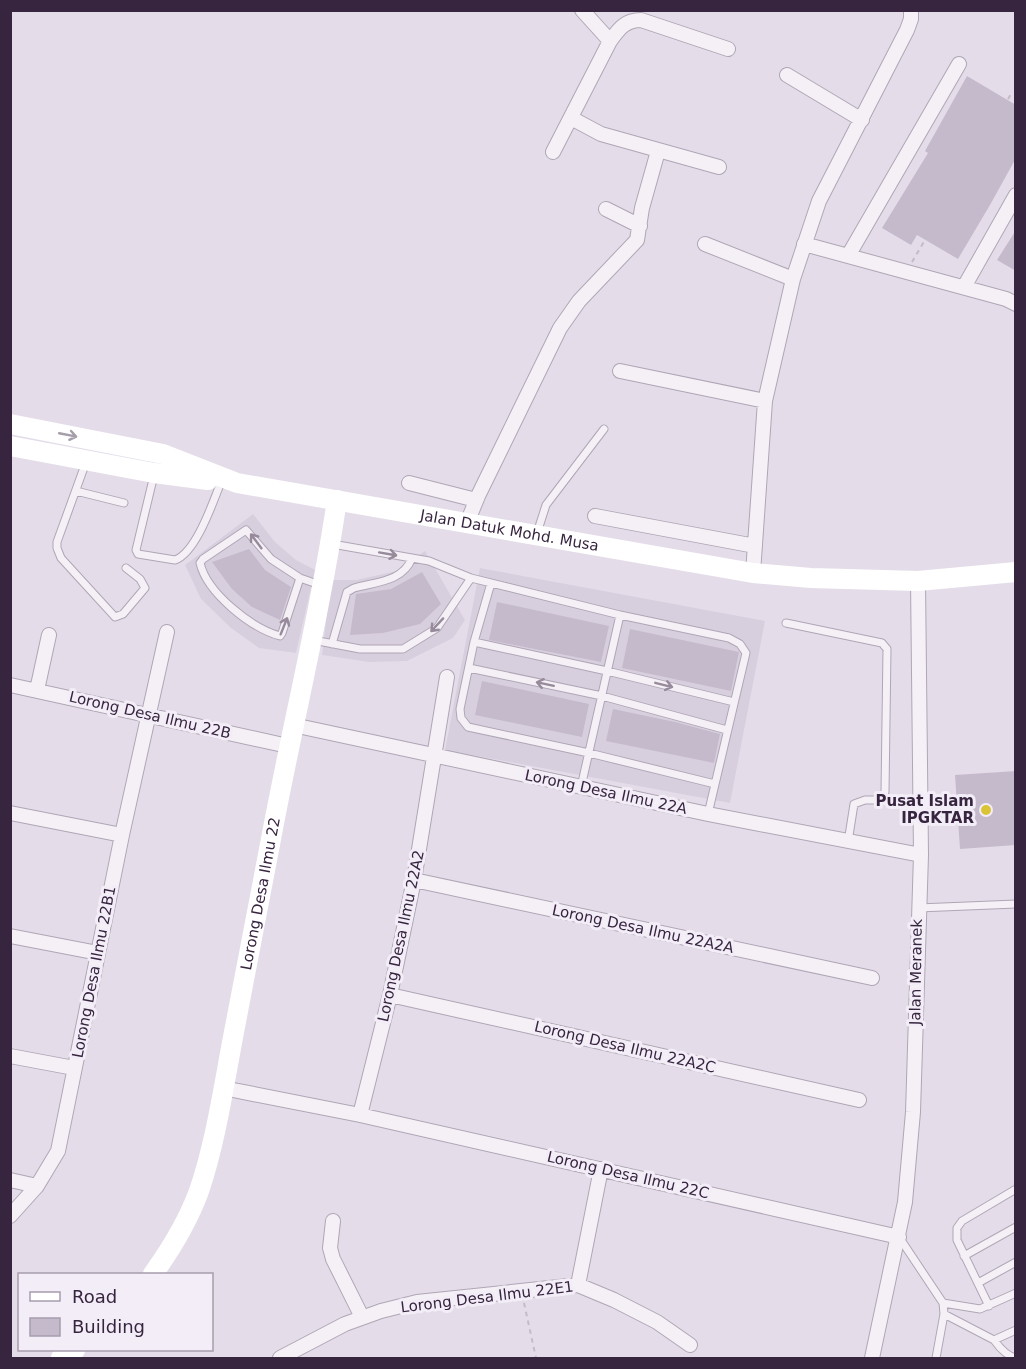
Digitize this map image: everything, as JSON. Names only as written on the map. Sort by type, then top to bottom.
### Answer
[{"type":"main road","name":"Jalan Datuk Mohd. Musa","points":[[10,424],[163,454],[229,482]]},
{"type":"main road","name":"Jalan Datuk Mohd. Musa","points":[[10,446],[154,473],[229,482],[337,500],[753,573],[811,578],[918,581],[1016,572]]},
{"type":"main road","name":"Lorong Desa Ilmu 22","points":[[154,1273],[176,1240],[198,1192],[223,1088],[337,500]]},
{"type":"street","points":[[582,10],[610,41]]},
{"type":"street","points":[[753,573],[765,401],[793,279],[819,201],[910,25],[910,10]]},
{"type":"street","points":[[553,152],[610,41],[629,21],[640,20],[728,49]]},
{"type":"street","points":[[848,256],[959,64]]},
{"type":"street","points":[[787,75],[862,120]]},
{"type":"street","points":[[571,118],[601,134],[719,167]]},
{"type":"street","points":[[467,523],[560,328],[579,301],[637,240],[642,208],[658,151]]},
{"type":"street","points":[[964,287],[1016,195]]},
{"type":"street","points":[[606,209],[640,226]]},
{"type":"street","points":[[705,244],[793,279]]},
{"type":"street","points":[[804,244],[964,287],[1016,304]]},
{"type":"street","points":[[620,371],[765,401]]},
{"type":"street","points":[[409,483],[477,500]]},
{"type":"street","points":[[595,516],[755,546]]},
{"type":"street","name":"Jalan Meranek","points":[[872,1359],[905,1202],[913,1112],[921,855],[918,581]]},
{"type":"street","name":"Lorong Desa Ilmu 22B1","points":[[10,1216],[37,1186],[58,1151],[147,714],[167,632]]},
{"type":"street","points":[[37,690],[49,635]]},
{"type":"street","name":"Lorong Desa Ilmu 22A2","points":[[360,1115],[390,995],[414,880],[447,678]]},
{"type":"street","name":"Lorong Desa Ilmu 22B","points":[[10,685],[288,746]]},
{"type":"street","name":"Lorong Desa Ilmu 22A","points":[[293,725],[708,814],[921,855]]},
{"type":"street","points":[[10,813],[122,835]]},
{"type":"street","name":"Lorong Desa Ilmu 22A2A","points":[[414,880],[872,978]]},
{"type":"street","points":[[10,936],[98,953]]},
{"type":"street","name":"Lorong Desa Ilmu 22A2C","points":[[390,995],[859,1100]]},
{"type":"street","points":[[10,1056],[74,1068]]},
{"type":"street","name":"Lorong Desa Ilmu 22C","points":[[223,1088],[360,1115],[899,1237]]},
{"type":"street","points":[[578,1286],[601,1169]]},
{"type":"street","points":[[10,1180],[37,1186]]},
{"type":"street","points":[[333,1221],[330,1248],[333,1259],[362,1317]]},
{"type":"street","name":"Lorong Desa Ilmu 22E1","points":[[280,1359],[362,1317],[417,1302],[578,1286],[623,1304],[657,1322],[690,1345]]},
{"type":"lane","points":[[536,535],[546,505],[604,429]]},
{"type":"lane","points":[[87,460],[57,542],[57,548],[61,558],[115,617],[126,612],[145,588],[140,579],[126,568]]},
{"type":"lane","points":[[154,473],[136,550],[138,554],[175,561],[182,556],[200,533],[229,482]]},
{"type":"lane","points":[[76,491],[124,502]]},
{"type":"lane","points":[[300,578],[282,633],[278,635],[269,633],[247,620],[226,603],[218,594],[201,563],[203,559],[246,530],[271,559],[300,578],[321,586]]},
{"type":"lane","points":[[330,544],[429,561],[471,578],[620,615],[729,638],[740,644],[746,653],[708,814]]},
{"type":"lane","points":[[332,644],[347,592],[399,576],[406,571],[412,558]]},
{"type":"lane","points":[[310,640],[360,650],[403,650],[437,628],[471,578]]},
{"type":"lane","points":[[491,583],[474,642],[460,709],[461,718],[468,727],[589,753],[715,784]]},
{"type":"lane","points":[[581,787],[620,615]]},
{"type":"lane","points":[[786,623],[882,643],[887,649],[885,792],[879,800],[865,800],[854,804],[848,842]]},
{"type":"lane","points":[[474,642],[607,670],[734,702]]},
{"type":"lane","points":[[469,668],[602,696],[727,730]]},
{"type":"lane","points":[[918,908],[1016,904]]},
{"type":"lane","points":[[989,1306],[957,1240],[958,1225],[1016,1189]]},
{"type":"lane","points":[[964,1256],[1016,1227]]},
{"type":"lane","points":[[899,1237],[943,1303],[944,1314],[936,1359]]},
{"type":"lane","points":[[978,1283],[1016,1262]]},
{"type":"lane","points":[[943,1303],[980,1309],[1016,1293]]},
{"type":"lane","points":[[944,1314],[994,1340],[1000,1348],[1011,1357],[1016,1358]]},
{"type":"lane","points":[[994,1340],[1016,1330]]},
{"type":"path","points":[[906,272],[1011,94]]},
{"type":"path","points":[[522,1291],[536,1359]]},
{"type":"shaded area","points":[[253,514],[275,542],[296,560],[315,570],[296,653],[259,648],[231,628],[201,599],[185,565]]},
{"type":"shaded area","points":[[425,551],[465,620],[453,638],[407,661],[369,662],[322,655],[331,580],[356,580],[397,571]]},
{"type":"shaded area","points":[[480,568],[765,621],[730,803],[445,750]]},
{"type":"building","points":[[967,76],[1016,105],[1016,158],[958,259],[917,235],[911,245],[882,228],[928,153],[925,151]]},
{"type":"building","points":[[1016,230],[1016,271],[997,260]]},
{"type":"building","points":[[249,549],[265,570],[291,587],[280,620],[252,607],[232,589],[212,562]]},
{"type":"building","points":[[422,572],[441,604],[420,624],[383,633],[350,635],[356,594],[391,589]]},
{"type":"building","points":[[497,602],[609,626],[601,662],[489,640]]},
{"type":"building","points":[[630,629],[739,652],[731,691],[622,668]]},
{"type":"building","points":[[482,681],[589,704],[582,737],[475,715]]},
{"type":"building","points":[[613,709],[720,734],[714,763],[606,741]]},
{"type":"building","name":"Pusat Islam IPGKTAR","points":[[1016,771],[1016,845],[960,849],[955,775]]},
{"type":"place","name":"Pusat Islam IPGKTAR","points":[[986,810]]}]
